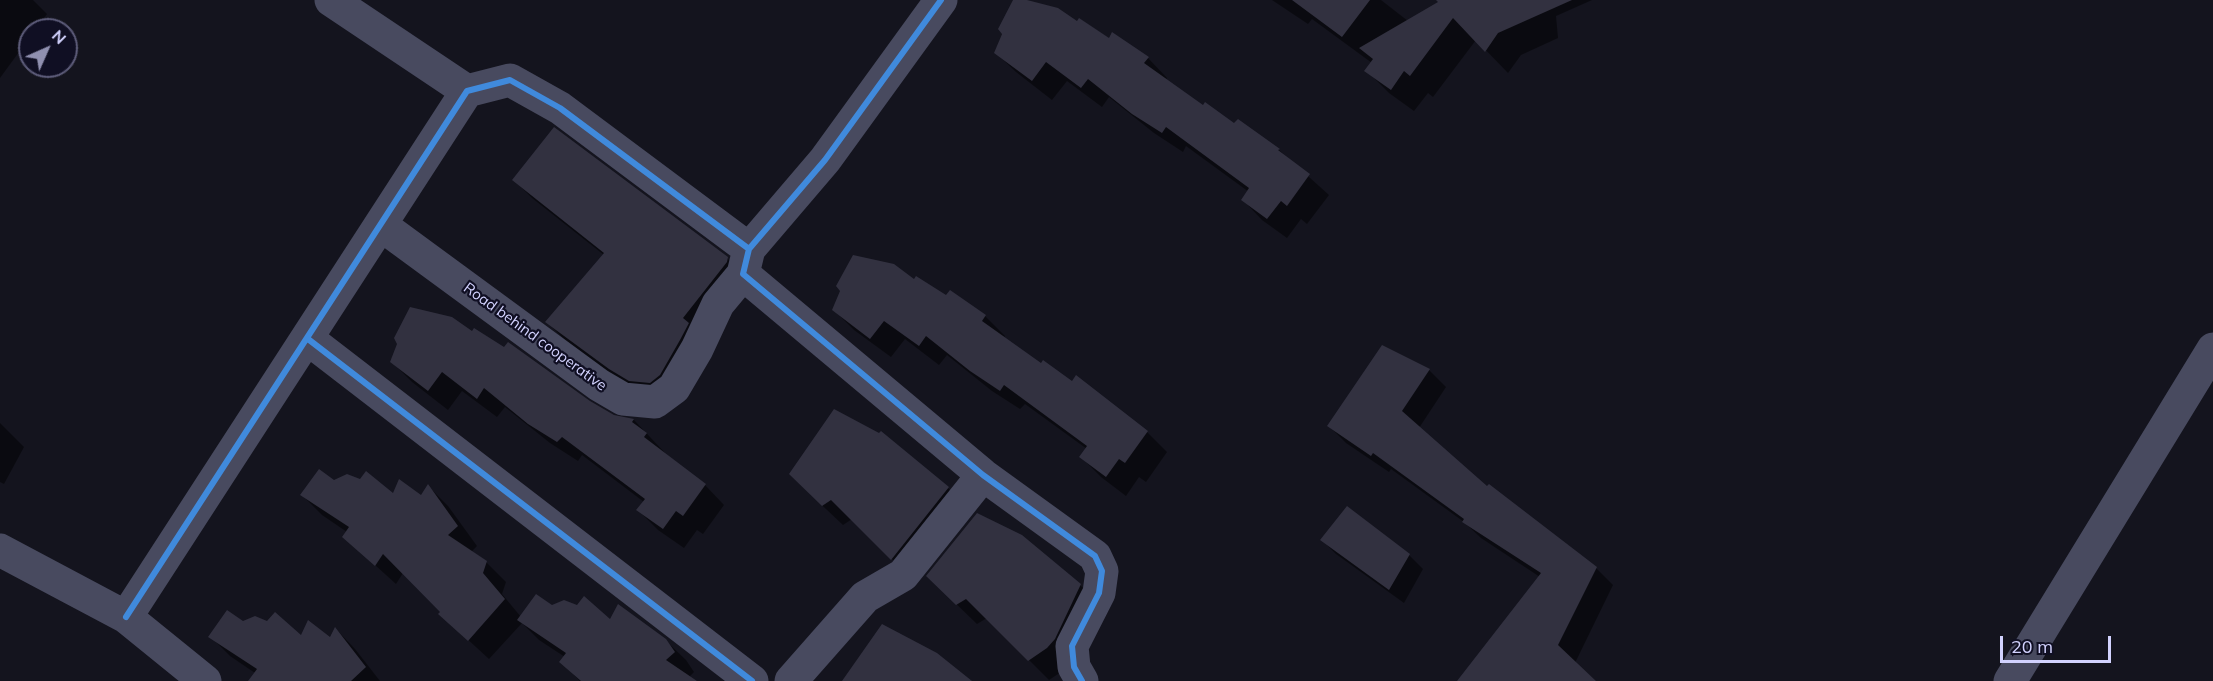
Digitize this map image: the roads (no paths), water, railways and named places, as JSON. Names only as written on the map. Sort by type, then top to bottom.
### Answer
[{"type":"street","points":[[331,0],[467,91]]},
{"type":"street","name":"Road behind cooperative","points":[[381,225],[599,385],[623,399],[655,402],[674,388],[698,349],[718,304],[746,262],[825,160],[941,0]]},
{"type":"street","points":[[126,617],[467,91],[510,80],[560,108],[746,262],[982,475],[1095,556],[1102,571],[1100,593],[1072,646],[1074,667],[1082,681]]},
{"type":"street","points":[[308,339],[752,681]]},
{"type":"street","points":[[2010,681],[2213,349]]},
{"type":"street","points":[[791,681],[866,597],[903,575],[982,475]]},
{"type":"street","points":[[0,550],[126,617],[205,681]]}]
